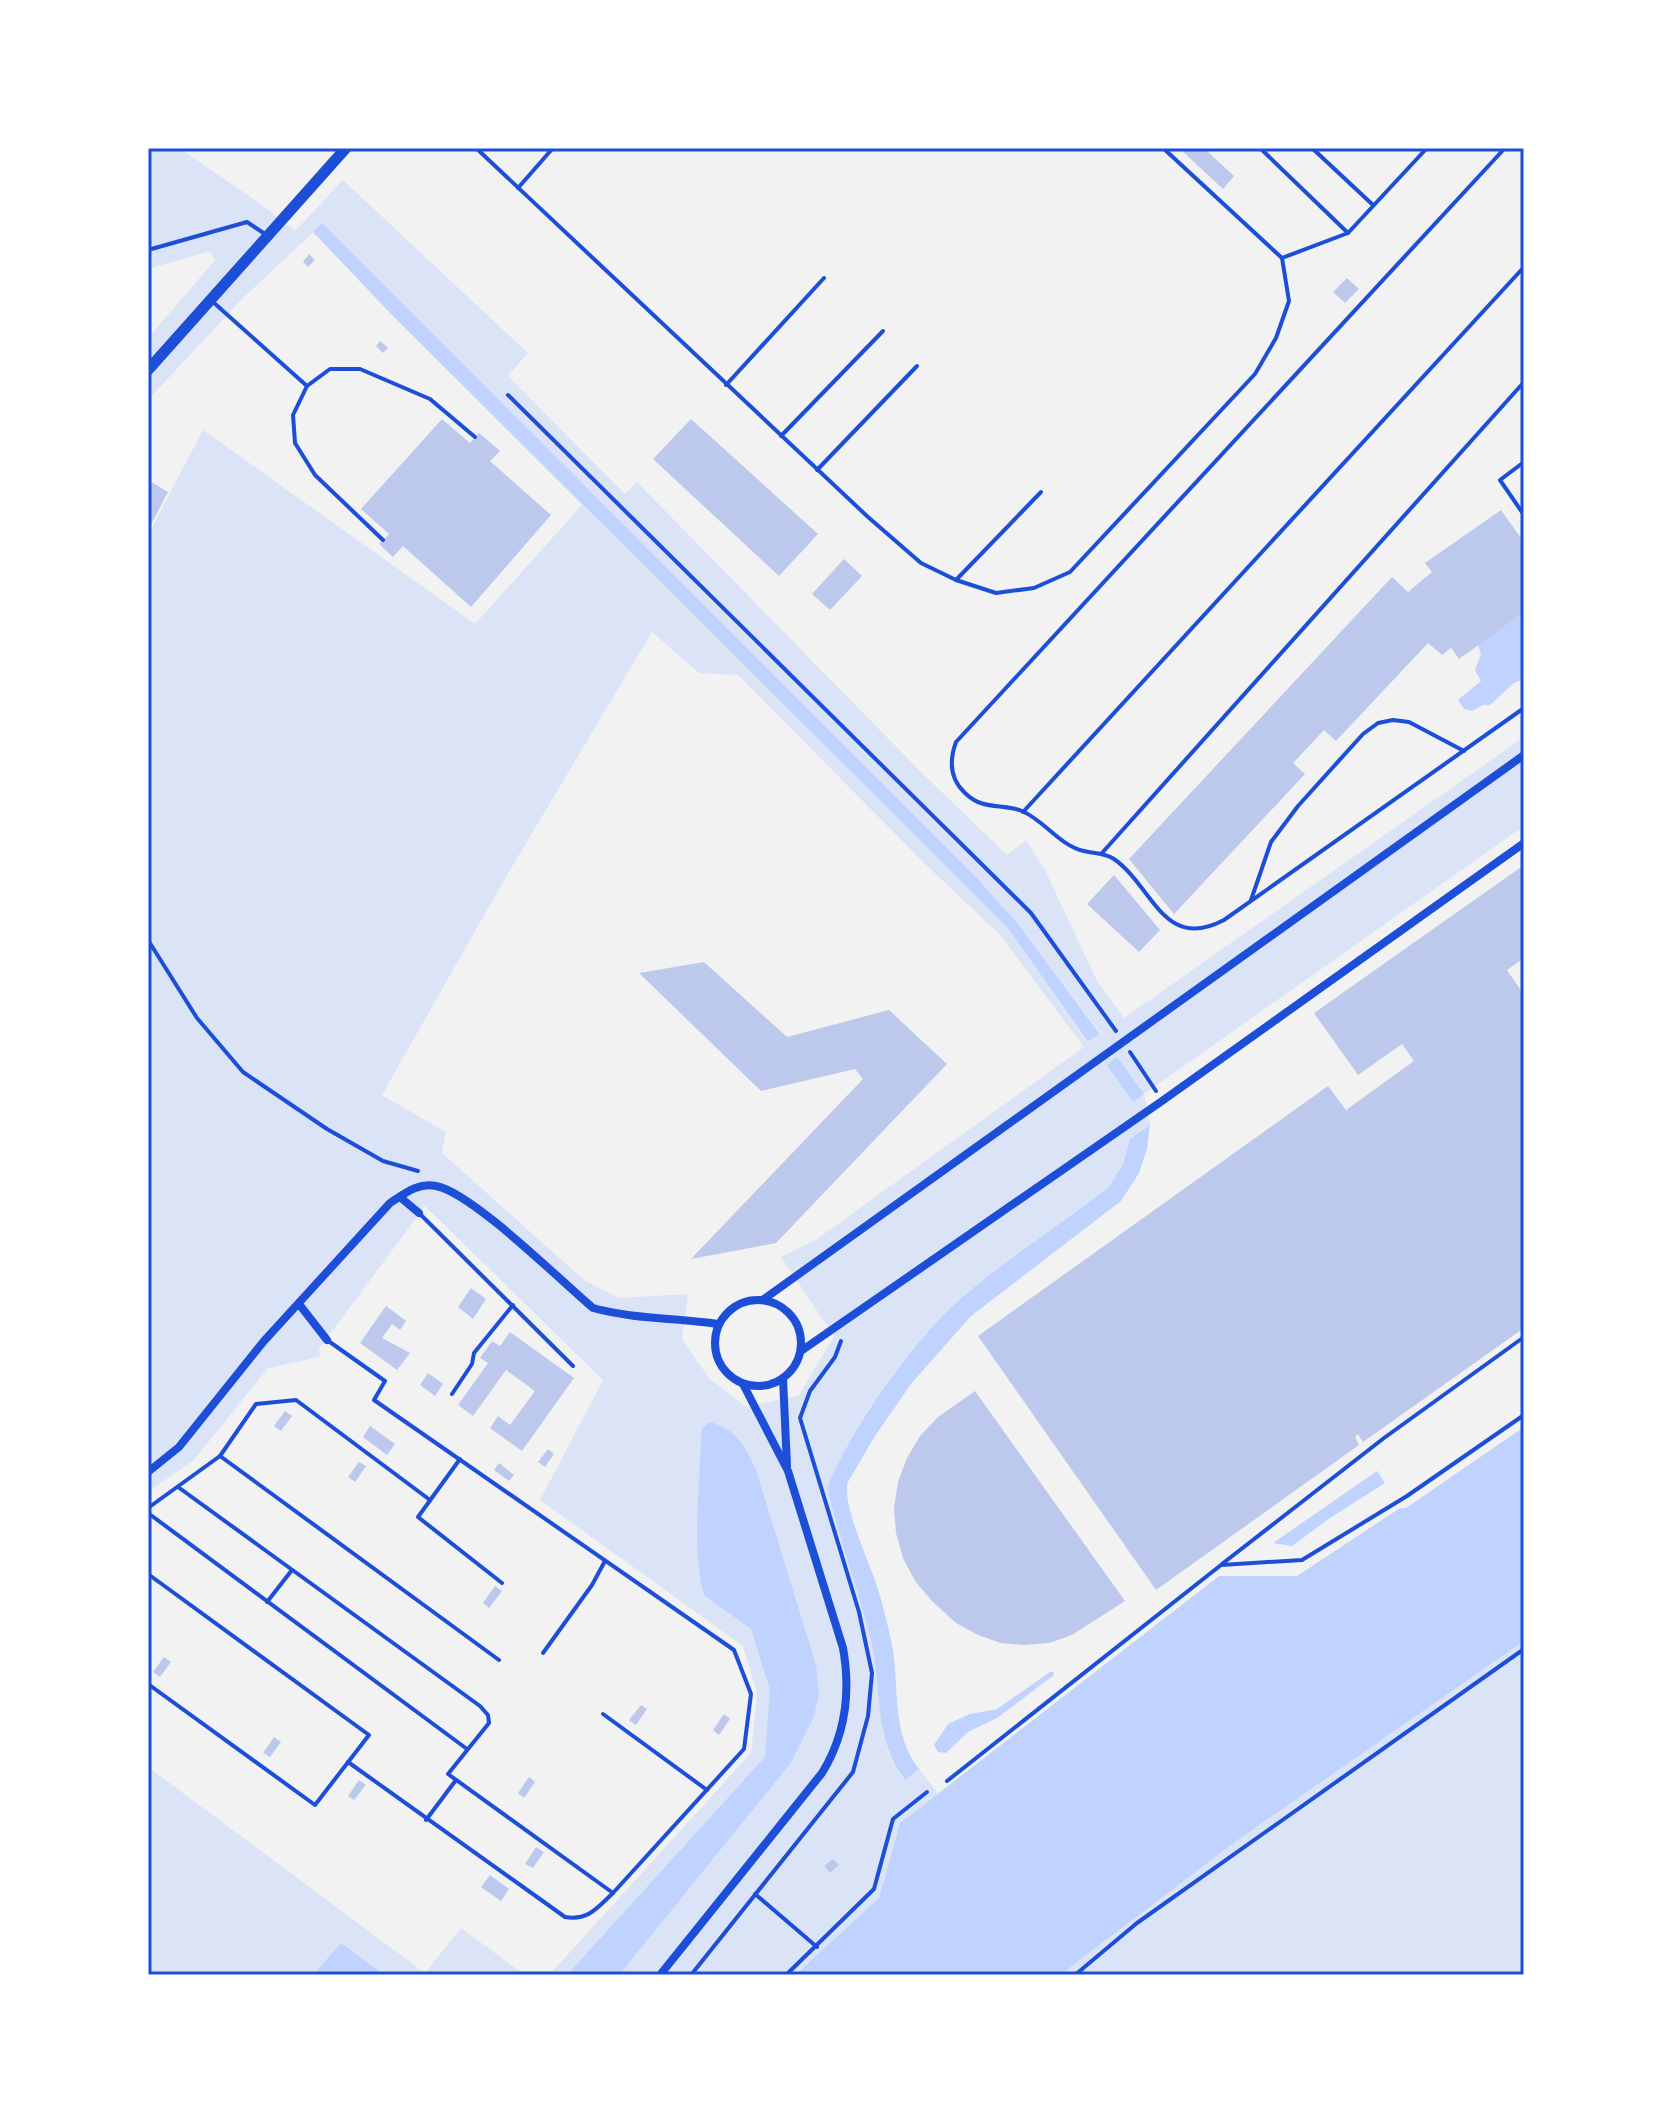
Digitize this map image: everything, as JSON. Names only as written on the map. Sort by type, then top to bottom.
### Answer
[{"type":"street","points":[[148,370],[346,148]]},
{"type":"street","points":[[764,1299],[1524,755]]},
{"type":"street","points":[[801,1351],[1162,1101],[1524,843]]},
{"type":"street","points":[[148,1472],[179,1447],[264,1341],[390,1203],[413,1188],[437,1186],[464,1198],[593,1308],[613,1313],[718,1324]]},
{"type":"street","points":[[400,1197],[419,1213]]},
{"type":"street","points":[[764,1299],[778,1303],[797,1323],[801,1351],[791,1371],[783,1378],[757,1386],[743,1384],[721,1366],[715,1353],[714,1338],[718,1324],[737,1304],[764,1299]]},
{"type":"street","points":[[299,1304],[327,1340]]},
{"type":"street","points":[[783,1378],[788,1471]]},
{"type":"street","points":[[660,1975],[817,1780],[836,1749],[844,1721],[847,1677],[843,1648],[788,1471],[743,1384]]},
{"type":"lane","points":[[476,148],[817,470],[921,563],[956,580],[996,593],[1034,588],[1070,572],[1255,374],[1276,338],[1289,301],[1282,258],[1163,148]]},
{"type":"lane","points":[[518,188],[553,148]]},
{"type":"lane","points":[[1260,148],[1348,233]]},
{"type":"lane","points":[[1312,148],[1373,205]]},
{"type":"lane","points":[[1282,258],[1348,233],[1427,148]]},
{"type":"lane","points":[[1505,148],[956,742],[951,768],[957,785],[968,796],[990,808],[1012,808],[1023,812],[1039,820],[1066,843],[1114,859],[1161,914],[1183,927],[1205,930],[1250,902],[1524,708]]},
{"type":"lane","points":[[148,250],[247,222],[267,236]]},
{"type":"lane","points":[[1023,812],[1524,267]]},
{"type":"lane","points":[[726,385],[824,278]]},
{"type":"lane","points":[[210,299],[307,386]]},
{"type":"lane","points":[[781,436],[883,331]]},
{"type":"lane","points":[[817,470],[917,366]]},
{"type":"lane","points":[[383,540],[315,475],[295,443],[293,415],[307,386],[330,369],[360,369],[430,399],[475,437]]},
{"type":"lane","points":[[1102,853],[1524,382]]},
{"type":"lane","points":[[1524,462],[1500,480],[1524,515]]},
{"type":"lane","points":[[956,580],[1041,492]]},
{"type":"lane","points":[[1250,902],[1271,842],[1307,796],[1363,734],[1378,723],[1393,720],[1409,722],[1464,751]]},
{"type":"lane","points":[[419,1213],[573,1366]]},
{"type":"lane","points":[[452,1394],[472,1364],[474,1353],[513,1305]]},
{"type":"lane","points":[[947,1781],[1384,1438],[1524,1337]]},
{"type":"lane","points":[[327,1340],[385,1381],[374,1400],[734,1650],[751,1694],[744,1749],[613,1893],[589,1916],[577,1919],[565,1917],[348,1762]]},
{"type":"lane","points":[[430,1500],[296,1400],[256,1404],[220,1456],[148,1511],[467,1749]]},
{"type":"lane","points":[[1221,1565],[1302,1560],[1407,1496],[1524,1415]]},
{"type":"lane","points":[[220,1456],[499,1660]]},
{"type":"lane","points":[[460,1459],[418,1517],[502,1583]]},
{"type":"lane","points":[[178,1487],[480,1706],[488,1715],[489,1723],[448,1774],[613,1893]]},
{"type":"lane","points":[[543,1653],[592,1585],[605,1561]]},
{"type":"lane","points":[[267,1602],[292,1570]]},
{"type":"lane","points":[[148,1574],[369,1735],[315,1805],[148,1684]]},
{"type":"lane","points":[[1075,1975],[1137,1923],[1524,1649]]},
{"type":"lane","points":[[603,1714],[707,1790]]},
{"type":"lane","points":[[426,1820],[456,1780]]},
{"type":"path","points":[[508,395],[1031,913],[1162,1101]]},
{"type":"path","points":[[148,940],[197,1018],[243,1072],[327,1129],[383,1161],[413,1171],[425,1171]]},
{"type":"path","points":[[691,1975],[853,1772],[868,1716],[872,1673],[859,1612],[800,1418],[810,1391],[835,1357],[842,1338]]},
{"type":"path","points":[[786,1975],[874,1889],[893,1819],[927,1792]]},
{"type":"path","points":[[755,1894],[817,1947]]},
{"type":"shaded area","points":[[148,148],[179,148],[295,231],[343,180],[528,353],[508,376],[625,494],[637,482],[920,771],[1007,855],[1026,840],[1045,870],[1097,981],[1124,1018],[1524,737],[1524,826],[1144,1094],[1150,1125],[1130,1139],[1123,1164],[1109,1187],[957,1302],[901,1364],[851,1439],[827,1487],[868,1628],[876,1666],[883,1734],[894,1765],[904,1780],[919,1769],[938,1793],[900,1823],[879,1898],[795,1975],[549,1975],[751,1753],[757,1693],[743,1646],[540,1500],[603,1380],[425,1206],[319,1349],[320,1357],[268,1368],[194,1460],[148,1492],[148,535],[203,430],[475,624],[582,505],[1007,927],[1088,1043],[1101,1034],[1018,924],[976,877],[322,224],[244,297],[148,400],[148,338],[215,260],[210,251],[148,269]],"holes":[[[652,632],[699,673],[738,675],[925,864],[1000,935],[1084,1047],[814,1241],[781,1257],[834,1336],[799,1395],[746,1407],[709,1378],[682,1339],[688,1294],[619,1298],[584,1280],[442,1153],[446,1132],[382,1095],[503,882]]]},
{"type":"shaded area","points":[[1524,1641],[1524,1975],[1060,1975],[1235,1842]]},
{"type":"shaded area","points":[[148,1767],[425,1973],[461,1928],[525,1975],[148,1975]]},
{"type":"water","points":[[322,223],[976,877],[1018,924],[1100,1034],[1088,1042],[1007,927],[392,315],[313,232]]},
{"type":"water","points":[[1519,616],[1524,617],[1524,679],[1514,683],[1490,705],[1472,711],[1464,709],[1458,700],[1481,681],[1475,670],[1481,654],[1478,645]]},
{"type":"water","points":[[1117,1057],[1144,1094],[1133,1102],[1107,1065]]},
{"type":"water","points":[[1150,1125],[1147,1149],[1139,1173],[1121,1201],[971,1316],[911,1384],[848,1482],[849,1505],[878,1589],[891,1642],[900,1727],[910,1756],[919,1769],[905,1780],[895,1764],[883,1731],[871,1640],[827,1487],[866,1414],[920,1341],[975,1287],[1109,1187],[1123,1164],[1130,1139]]},
{"type":"water","points":[[710,1422],[727,1429],[739,1440],[756,1470],[816,1665],[819,1696],[813,1719],[790,1764],[619,1975],[567,1975],[765,1757],[770,1690],[751,1629],[704,1595],[700,1577],[697,1517],[701,1438],[702,1428]]},
{"type":"water","points":[[1524,1427],[1524,1641],[1235,1842],[1060,1975],[795,1975],[879,1898],[900,1823],[1219,1576],[1297,1576],[1400,1508],[1406,1508]]},
{"type":"water","points":[[1377,1471],[1385,1483],[1292,1546],[1273,1543]]},
{"type":"water","points":[[1050,1672],[1054,1675],[997,1718],[968,1732],[946,1753],[938,1752],[934,1745],[948,1724],[970,1714],[997,1709]]},
{"type":"water","points":[[341,1943],[384,1975],[313,1975]]},
{"type":"building","points":[[1179,148],[1211,148],[1208,152],[1234,176],[1223,189]]},
{"type":"building","points":[[309,254],[315,260],[308,267],[303,262]]},
{"type":"building","points":[[1347,278],[1359,289],[1345,303],[1333,292]]},
{"type":"building","points":[[380,341],[388,348],[383,353],[376,346]]},
{"type":"building","points":[[442,419],[470,443],[479,433],[500,451],[490,461],[551,515],[471,607],[403,546],[393,557],[379,544],[389,534],[361,509]]},
{"type":"building","points":[[691,419],[818,534],[779,576],[653,459]]},
{"type":"building","points":[[148,480],[168,492],[148,530]]},
{"type":"building","points":[[1501,510],[1524,542],[1524,565],[1521,567],[1524,571],[1524,617],[1521,619],[1519,616],[1459,659],[1451,648],[1442,655],[1428,643],[1336,741],[1324,730],[1293,763],[1305,774],[1174,914],[1129,859],[1392,577],[1408,592],[1432,572],[1425,563]]},
{"type":"building","points":[[844,559],[862,576],[830,610],[812,594]]},
{"type":"building","points":[[1524,865],[1524,958],[1507,970],[1524,995],[1524,1328],[1363,1442],[1358,1434],[1355,1437],[1359,1445],[1156,1590],[978,1336],[1328,1086],[1346,1110],[1414,1061],[1402,1044],[1358,1075],[1314,1013]]},
{"type":"building","points":[[1114,875],[1160,930],[1139,952],[1087,904]]},
{"type":"building","points":[[704,962],[787,1037],[889,1010],[947,1064],[776,1243],[691,1259],[863,1079],[855,1069],[761,1091],[639,973]]},
{"type":"building","points":[[471,1288],[486,1299],[473,1319],[458,1307]]},
{"type":"building","points":[[386,1306],[406,1321],[400,1330],[392,1324],[382,1338],[410,1353],[397,1370],[360,1343]]},
{"type":"building","points":[[510,1332],[574,1378],[522,1451],[490,1428],[498,1416],[510,1425],[535,1391],[506,1370],[473,1416],[458,1405],[488,1363],[480,1358],[492,1341],[500,1346]]},
{"type":"building","points":[[428,1373],[443,1384],[435,1396],[420,1385]]},
{"type":"building","points":[[975,1391],[1125,1601],[1072,1635],[1049,1643],[1001,1643],[956,1623],[915,1581],[903,1558],[896,1533],[894,1508],[898,1482],[907,1458],[920,1436],[938,1417]]},
{"type":"building","points":[[285,1411],[292,1416],[281,1431],[274,1426]]},
{"type":"building","points":[[370,1426],[395,1444],[387,1455],[363,1437]]},
{"type":"building","points":[[548,1449],[554,1454],[545,1467],[538,1462]]},
{"type":"building","points":[[359,1462],[366,1466],[355,1482],[348,1477]]},
{"type":"building","points":[[499,1463],[514,1475],[509,1481],[494,1470]]},
{"type":"building","points":[[495,1586],[502,1591],[489,1608],[483,1603]]},
{"type":"building","points":[[164,1657],[171,1662],[160,1677],[153,1672]]},
{"type":"building","points":[[641,1705],[647,1709],[636,1725],[629,1720]]},
{"type":"building","points":[[724,1714],[730,1719],[719,1735],[713,1730]]},
{"type":"building","points":[[274,1737],[281,1742],[270,1757],[263,1753]]},
{"type":"building","points":[[529,1777],[535,1782],[524,1798],[518,1793]]},
{"type":"building","points":[[359,1780],[366,1785],[354,1800],[348,1796]]},
{"type":"building","points":[[536,1847],[544,1852],[533,1868],[525,1864]]},
{"type":"building","points":[[833,1859],[839,1865],[830,1873],[824,1866]]},
{"type":"building","points":[[490,1875],[509,1889],[501,1901],[481,1887]]}]
